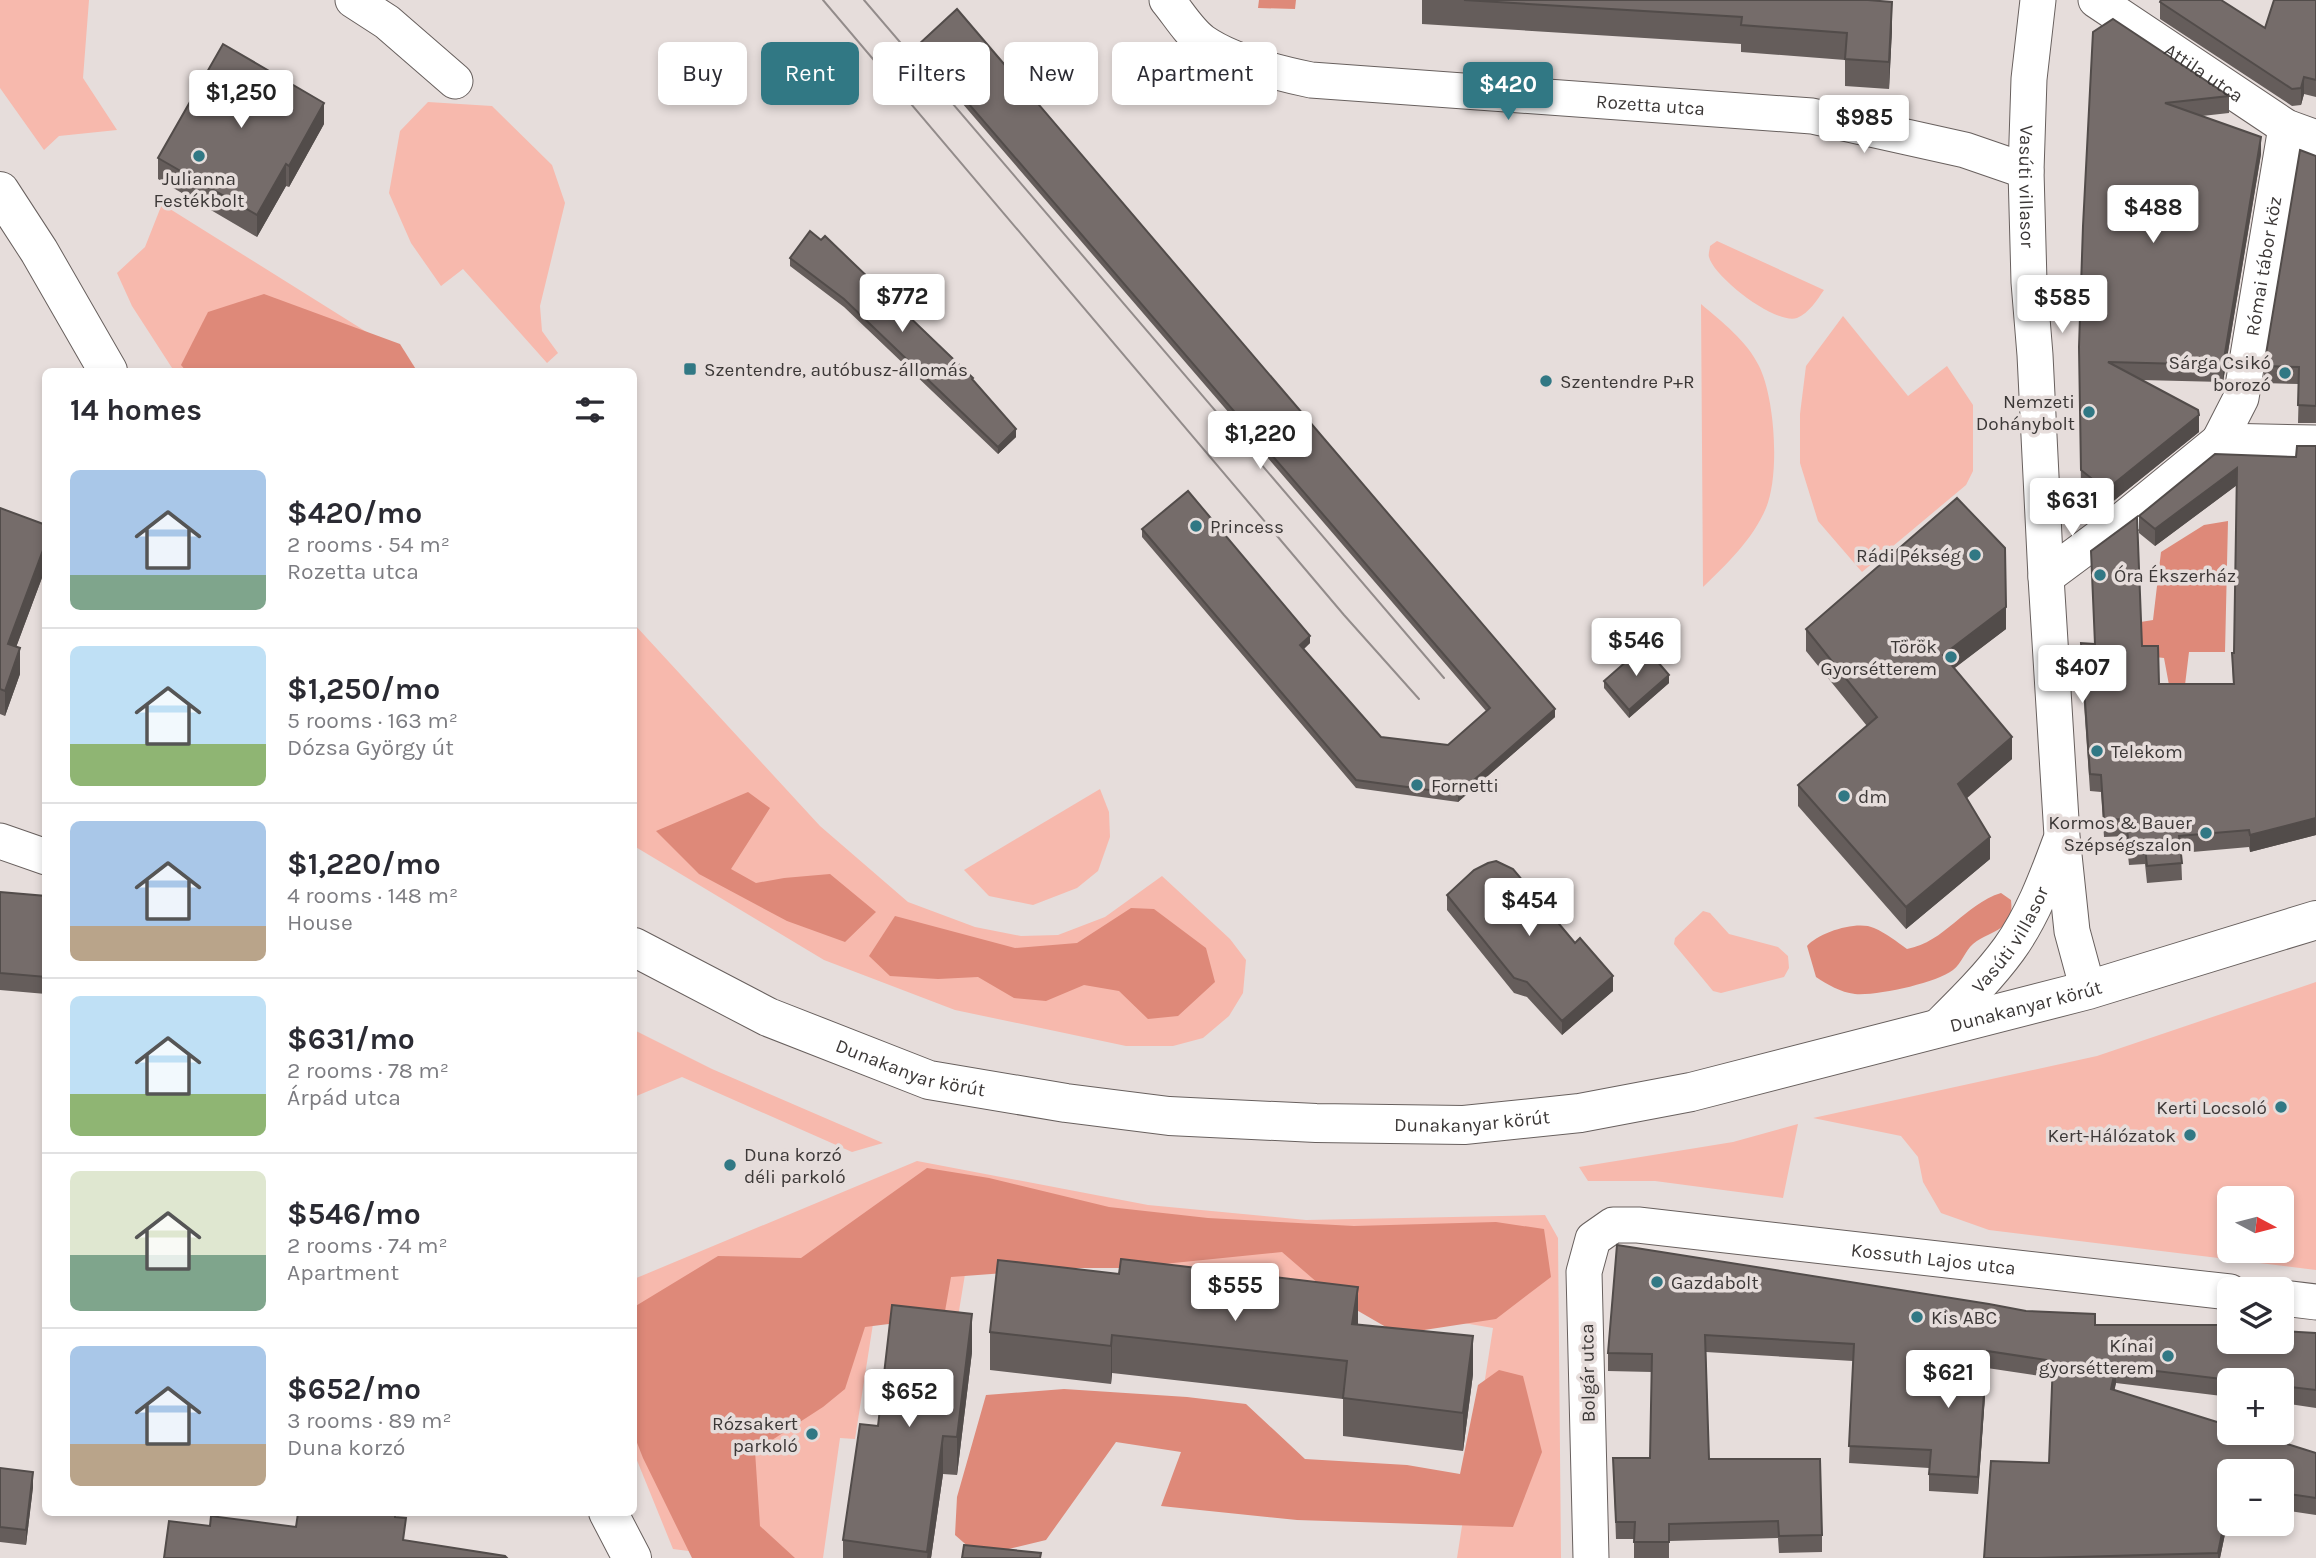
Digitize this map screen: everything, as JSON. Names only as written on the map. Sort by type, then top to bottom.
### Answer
[{"type":"main road","points":[[0,191],[39,251],[106,368]]},
{"type":"main road","name":"Dunakanyar körút","points":[[637,949],[768,1017],[929,1080],[1066,1103],[1169,1116],[1316,1124],[1464,1125],[1580,1113],[1691,1092],[2088,990],[2316,920]]},
{"type":"main road","points":[[610,1516],[632,1558]]},
{"type":"street","points":[[353,0],[387,22],[455,82]]},
{"type":"street","name":"Rozetta utca","points":[[1167,0],[1202,41],[1269,70],[1311,80],[1812,116],[1965,150],[2026,171]]},
{"type":"street","name":"Vasúti villasor","points":[[2038,0],[2029,79],[2026,171],[2029,282],[2062,836],[2072,931],[2088,990]]},
{"type":"street","name":"Attila utca","points":[[2096,0],[2301,132]]},
{"type":"street","name":"Római tábor köz","points":[[2219,442],[2241,398],[2301,132]]},
{"type":"street","points":[[2046,577],[2120,522],[2219,442],[2316,443]]},
{"type":"street","name":"Vasúti villasor","points":[[1936,1029],[1982,982],[2009,949],[2036,903],[2062,836]]},
{"type":"street","points":[[0,841],[42,856]]},
{"type":"street","name":"Bolgár utca","points":[[1591,1558],[1584,1272],[1593,1239],[1602,1231],[1613,1224],[1638,1225]]},
{"type":"street","name":"Kossuth Lajos utca","points":[[1638,1225],[2217,1291]]},
{"type":"street","points":[[2294,1299],[2316,1302]]},
{"type":"shaded area","points":[[0,0],[89,0],[83,78],[117,130],[59,136],[44,150],[0,88]]},
{"type":"shaded area","points":[[1259,0],[1296,0],[1295,9],[1258,8]]},
{"type":"shaded area","points":[[428,102],[492,106],[552,165],[565,203],[540,306],[542,331],[558,353],[547,363],[463,269],[441,286],[411,243],[389,193],[400,131]]},
{"type":"shaded area","points":[[162,204],[381,341],[404,368],[172,368],[132,306],[117,273],[145,247]]},
{"type":"shaded area","points":[[1717,241],[1824,290],[1809,310],[1797,318],[1775,314],[1747,298],[1713,266],[1709,257],[1710,246]]},
{"type":"shaded area","points":[[264,294],[400,344],[415,368],[184,368],[181,365],[208,312]]},
{"type":"shaded area","points":[[1701,304],[1741,340],[1759,366],[1769,397],[1774,437],[1773,476],[1761,519],[1739,550],[1703,587]]},
{"type":"shaded area","points":[[1843,316],[1908,396],[1947,366],[1973,405],[1973,471],[1966,485],[1862,572],[1818,521],[1800,463],[1800,414],[1806,366]]},
{"type":"shaded area","points":[[2228,521],[2225,652],[2189,652],[2185,685],[2169,685],[2164,658],[2119,653],[2122,625],[2153,620],[2161,552],[2204,525]]},
{"type":"shaded area","points":[[637,627],[820,826],[908,902],[975,927],[1021,936],[1058,935],[1105,917],[1162,876],[1230,939],[1246,960],[1243,993],[1229,1016],[1203,1038],[1173,1046],[1126,1046],[955,1010],[824,960],[637,848]]},
{"type":"shaded area","points":[[1100,789],[1109,812],[1110,837],[1098,871],[1077,888],[1033,905],[989,896],[964,870]]},
{"type":"shaded area","points":[[748,792],[770,808],[731,869],[756,883],[830,874],[876,912],[845,942],[787,921],[699,874],[656,831]]},
{"type":"shaded area","points":[[2001,893],[2011,900],[2006,924],[1973,944],[1953,970],[1934,980],[1906,988],[1855,994],[1844,992],[1816,977],[1807,946],[1820,936],[1849,926],[1867,926],[1883,932],[1907,949],[1933,939],[1976,905]]},
{"type":"shaded area","points":[[1131,908],[1154,909],[1206,948],[1215,982],[1178,1016],[1148,1019],[1119,991],[1084,985],[1046,1001],[1014,998],[978,977],[938,979],[890,976],[869,956],[895,916],[1015,948],[1077,943]]},
{"type":"shaded area","points":[[1703,911],[1710,913],[1729,934],[1778,947],[1788,956],[1789,968],[1784,977],[1721,993],[1713,991],[1674,944],[1675,938]]},
{"type":"shaded area","points":[[2316,982],[2316,1270],[2267,1264],[2294,1264],[2294,1186],[2217,1186],[2217,1258],[1989,1230],[1941,1213],[1923,1182],[1918,1157],[1901,1136],[1813,1118],[2097,1056]]},
{"type":"shaded area","points":[[637,1032],[712,1069],[883,1143],[852,1152],[682,1077],[637,1096]]},
{"type":"shaded area","points":[[1798,1124],[1783,1198],[1655,1181],[1588,1181],[1579,1167],[1733,1142]]},
{"type":"shaded area","points":[[917,1161],[1148,1205],[1306,1220],[1545,1215],[1558,1238],[1561,1558],[1457,1558],[1493,1328],[1088,1259],[968,1256],[958,1317],[875,1311],[855,1439],[840,1438],[823,1558],[743,1558],[673,1549],[637,1460],[637,1278]]},
{"type":"shaded area","points":[[927,1168],[989,1178],[1109,1207],[1208,1218],[1354,1226],[1496,1222],[1544,1229],[1551,1277],[1496,1319],[1398,1334],[1334,1297],[1282,1252],[1124,1268],[1074,1268],[951,1277],[944,1317],[865,1327],[845,1389],[823,1407],[755,1451],[760,1526],[795,1558],[692,1558],[637,1443],[637,1305],[718,1256],[801,1258]]},
{"type":"shaded area","points":[[1499,1370],[1523,1376],[1542,1452],[1513,1527],[1297,1520],[1161,1506],[1181,1452],[1116,1442],[1046,1540],[979,1556],[955,1535],[957,1497],[986,1395],[1064,1389],[1187,1397],[1246,1404],[1305,1459],[1407,1465],[1460,1474],[1478,1385]]},
{"type":"building","points":[[1464,0],[1892,2],[1889,62],[1845,59],[1847,33],[1741,25],[1742,17]]},
{"type":"building","points":[[2221,0],[2265,28],[2274,0],[2316,0],[2316,80],[2304,77],[2301,88],[2292,89],[2160,2]]},
{"type":"building","points":[[957,9],[985,42],[921,42]]},
{"type":"building","points":[[2113,19],[2229,96],[2165,103],[2261,137],[2223,365],[2108,362],[2198,410],[2199,415],[2106,490],[2081,470],[2079,347],[2093,32]]},
{"type":"building","name":"Julianna Festékbolt","points":[[223,44],[324,103],[289,166],[286,164],[257,215],[158,158]]},
{"type":"building","points":[[990,48],[1004,64],[1004,105],[1039,105],[1555,709],[1458,794],[1356,780],[1142,529],[1188,491],[1310,636],[1300,645],[1381,737],[1448,745],[1490,708],[970,105],[990,105]]},
{"type":"building","points":[[2300,150],[2316,156],[2316,406],[2298,405],[2299,367],[2264,366]]},
{"type":"building","points":[[810,231],[821,240],[825,236],[973,378],[1016,429],[998,447],[844,299],[790,258]]},
{"type":"building","points":[[2297,446],[2316,446],[2316,818],[2250,835],[2249,830],[2179,836],[2182,863],[2147,866],[2145,846],[2129,848],[2126,819],[2104,820],[2101,775],[2090,774],[2081,643],[2095,644],[2091,551],[2137,517],[2142,646],[2158,646],[2159,684],[2234,684],[2232,653],[2237,468],[2155,529],[2139,516],[2215,454],[2296,457]]},
{"type":"building","points":[[1957,498],[2005,548],[2006,607],[1943,655],[2012,737],[1958,784],[1990,837],[1906,907],[1798,785],[1877,717],[1806,629]]},
{"type":"building","points":[[0,508],[42,524],[42,553],[8,644],[20,648],[5,691],[0,689]]},
{"type":"building","points":[[1644,646],[1669,675],[1629,710],[1604,681]]},
{"type":"building","points":[[1496,861],[1513,869],[1575,943],[1580,938],[1613,976],[1562,1021],[1527,982],[1514,978],[1447,895],[1474,870]]},
{"type":"building","points":[[0,892],[42,896],[42,977],[0,973]]},
{"type":"building","points":[[1617,1245],[2026,1311],[2095,1314],[2095,1325],[2217,1325],[2217,1354],[2294,1354],[2294,1332],[2316,1333],[2316,1390],[2294,1387],[2294,1368],[2217,1368],[2217,1378],[2116,1366],[2111,1389],[2217,1422],[2217,1445],[2290,1445],[2316,1453],[2316,1498],[2294,1495],[2294,1459],[2217,1459],[2217,1536],[2221,1536],[2218,1553],[1984,1558],[1991,1461],[2049,1463],[2053,1361],[1987,1351],[1978,1477],[1929,1474],[1931,1450],[1849,1446],[1854,1344],[1705,1335],[1709,1459],[1820,1459],[1822,1535],[1779,1536],[1778,1521],[1669,1524],[1669,1542],[1634,1542],[1635,1522],[1616,1522],[1613,1458],[1650,1458],[1652,1354],[1608,1353]]},
{"type":"building","points":[[1121,1259],[1358,1287],[1352,1324],[1473,1336],[1463,1413],[1343,1398],[1347,1361],[1112,1335],[1111,1346],[990,1332],[998,1260],[1119,1274]]},
{"type":"building","points":[[892,1305],[972,1314],[957,1437],[943,1436],[927,1552],[843,1540],[860,1424],[878,1426]]},
{"type":"building","points":[[0,1468],[33,1472],[26,1530],[0,1527]]},
{"type":"building","points":[[211,1516],[296,1527],[298,1516],[395,1516],[406,1518],[403,1540],[507,1558],[164,1558],[169,1521],[210,1526]]},
{"type":"building","points":[[964,1545],[1041,1553],[1040,1558],[962,1558]]},
{"type":"tram line","points":[[823,0],[1344,615],[1419,699]]},
{"type":"tram line","points":[[864,0],[1444,678]]},
{"type":"place","name":"Julianna Festékbolt","points":[[199,156]]},
{"type":"place","name":"Szentendre, autóbusz-állomás","points":[[690,369]]},
{"type":"place","name":"Sárga Csikó borozó","points":[[2285,373]]},
{"type":"place","name":"Szentendre P+R","points":[[1546,381]]},
{"type":"place","name":"Nemzeti Dohánybolt","points":[[2089,412]]},
{"type":"place","name":"Princess","points":[[1196,526]]},
{"type":"place","name":"Rádi Pékség","points":[[1975,555]]},
{"type":"place","name":"Óra Ékszerház","points":[[2100,575]]},
{"type":"place","name":"Török Gyorsétterem","points":[[1951,657]]},
{"type":"place","name":"Telekom","points":[[2097,751]]},
{"type":"place","name":"Fornetti","points":[[1417,785]]},
{"type":"place","name":"dm","points":[[1844,796]]},
{"type":"place","name":"Kormos & Bauer Szépségszalon","points":[[2206,833]]},
{"type":"place","name":"Kerti Locsoló","points":[[2281,1107]]},
{"type":"place","name":"Kert-Hálózatok","points":[[2190,1135]]},
{"type":"place","name":"Duna korzó déli parkoló","points":[[730,1165]]},
{"type":"place","name":"Gazdabolt","points":[[1657,1282]]},
{"type":"place","name":"Kis ABC","points":[[1917,1317]]},
{"type":"place","name":"Kínai gyorsétterem","points":[[2168,1356]]},
{"type":"place","name":"Rózsakert parkoló","points":[[812,1434]]}]
